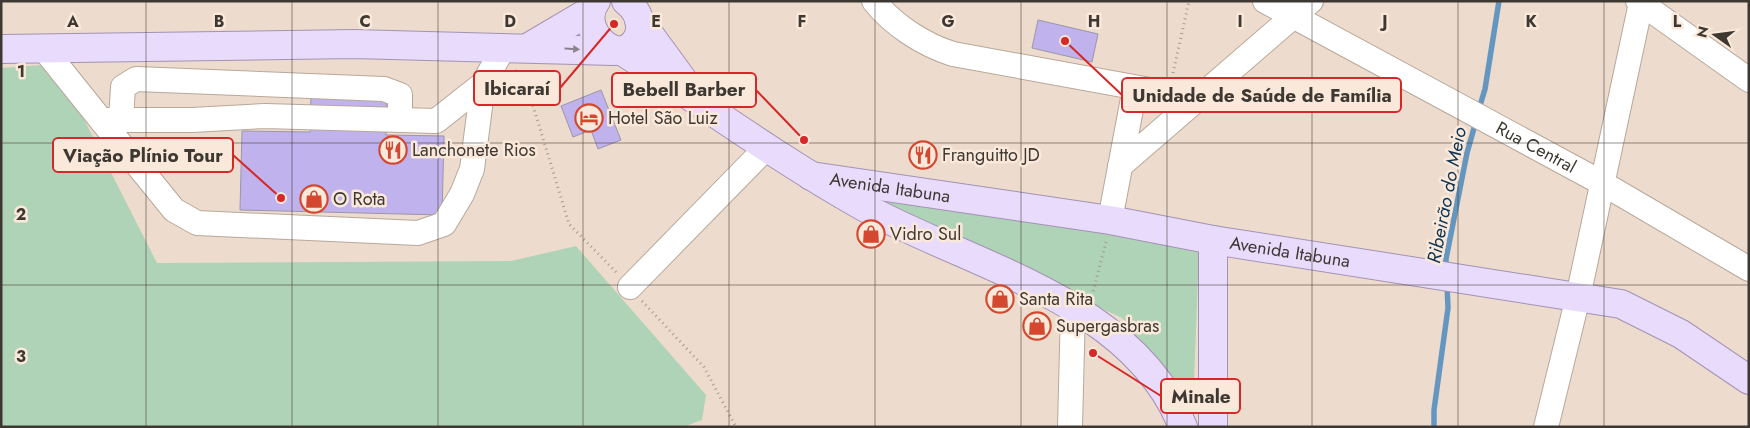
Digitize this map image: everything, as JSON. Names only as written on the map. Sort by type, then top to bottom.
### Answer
[{"type":"main road","points":[[516,47],[593,4]]},
{"type":"main road","points":[[593,4],[591,22],[597,37],[606,47],[618,51],[698,101],[811,176],[902,226],[1014,276],[1077,310],[1124,345],[1150,372],[1168,394],[1183,427]]},
{"type":"main road","points":[[1,49],[354,44],[618,51],[637,40],[640,33],[632,7]]},
{"type":"main road","points":[[632,7],[698,101]]},
{"type":"main road","name":"Avenida Itabuna","points":[[811,176],[1110,220],[1213,240],[1620,304],[1632,308],[1681,334],[1749,380]]},
{"type":"main road","points":[[1213,240],[1213,427]]},
{"type":"street","points":[[874,1],[910,33],[933,47],[953,54],[1198,99]]},
{"type":"street","name":"Rua Central","points":[[1265,1],[1303,9],[1465,109],[1602,183],[1749,269]]},
{"type":"street","points":[[1546,427],[1578,297],[1640,2],[1749,80]]},
{"type":"street","points":[[1120,166],[1303,9]]},
{"type":"street","points":[[111,120],[265,116],[436,121],[483,84],[516,47]]},
{"type":"street","points":[[44,49],[111,120],[174,210],[197,224],[418,232],[444,224],[462,194],[472,169],[483,84]]},
{"type":"street","points":[[111,120],[123,87],[136,79],[384,89],[400,95],[400,120]]},
{"type":"street","points":[[1110,220],[1136,88]]},
{"type":"street","points":[[630,287],[768,147]]},
{"type":"street","points":[[1070,427],[1077,310]]},
{"type":"path","points":[[1169,93],[1189,1]]},
{"type":"path","points":[[516,47],[530,99],[569,224],[704,367],[736,427]]},
{"type":"path","points":[[1077,310],[1095,292],[1110,220]]},
{"type":"green space","points":[[56,64],[157,263],[511,261],[576,246],[706,395],[702,420],[683,427],[1,427],[1,68]]},
{"type":"green space","points":[[855,194],[1079,226],[1199,252],[1193,408],[1122,318]]},
{"type":"building","points":[[1038,20],[1098,34],[1092,62],[1032,48]]},
{"type":"building","name":"Hotel São Luiz","points":[[601,90],[621,140],[598,149],[591,130],[573,137],[561,106]]},
{"type":"building","points":[[311,95],[387,97],[386,135],[444,136],[442,215],[240,210],[242,131],[310,132]]},
{"type":"waterway","name":"Ribeirão do Meio","points":[[1479,109],[1485,89],[1499,1]]},
{"type":"waterway","name":"Ribeirão do Meio","points":[[1446,268],[1446,259],[1467,153],[1476,121]]},
{"type":"waterway","name":"Ribeirão do Meio","points":[[1434,427],[1434,410],[1448,308],[1447,285]]},
{"type":"place","name":"Ibicaraí","points":[[614,24]]},
{"type":"place","name":"Unidade de Saúde de Família","points":[[1065,41]]},
{"type":"place","name":"Hotel São Luiz","points":[[589,118]]},
{"type":"place","name":"Bebell Barber","points":[[804,140]]},
{"type":"place","name":"Lanchonete Rios","points":[[393,150]]},
{"type":"place","name":"Franguitto JD","points":[[923,155]]},
{"type":"place","name":"Viação Plínio Tour","points":[[281,198]]},
{"type":"place","name":"O Rota","points":[[314,199]]},
{"type":"place","name":"Vidro Sul","points":[[871,234]]},
{"type":"place","name":"Santa Rita","points":[[1000,299]]},
{"type":"place","name":"Supergasbras","points":[[1037,326]]},
{"type":"place","name":"Minale","points":[[1093,353]]}]
